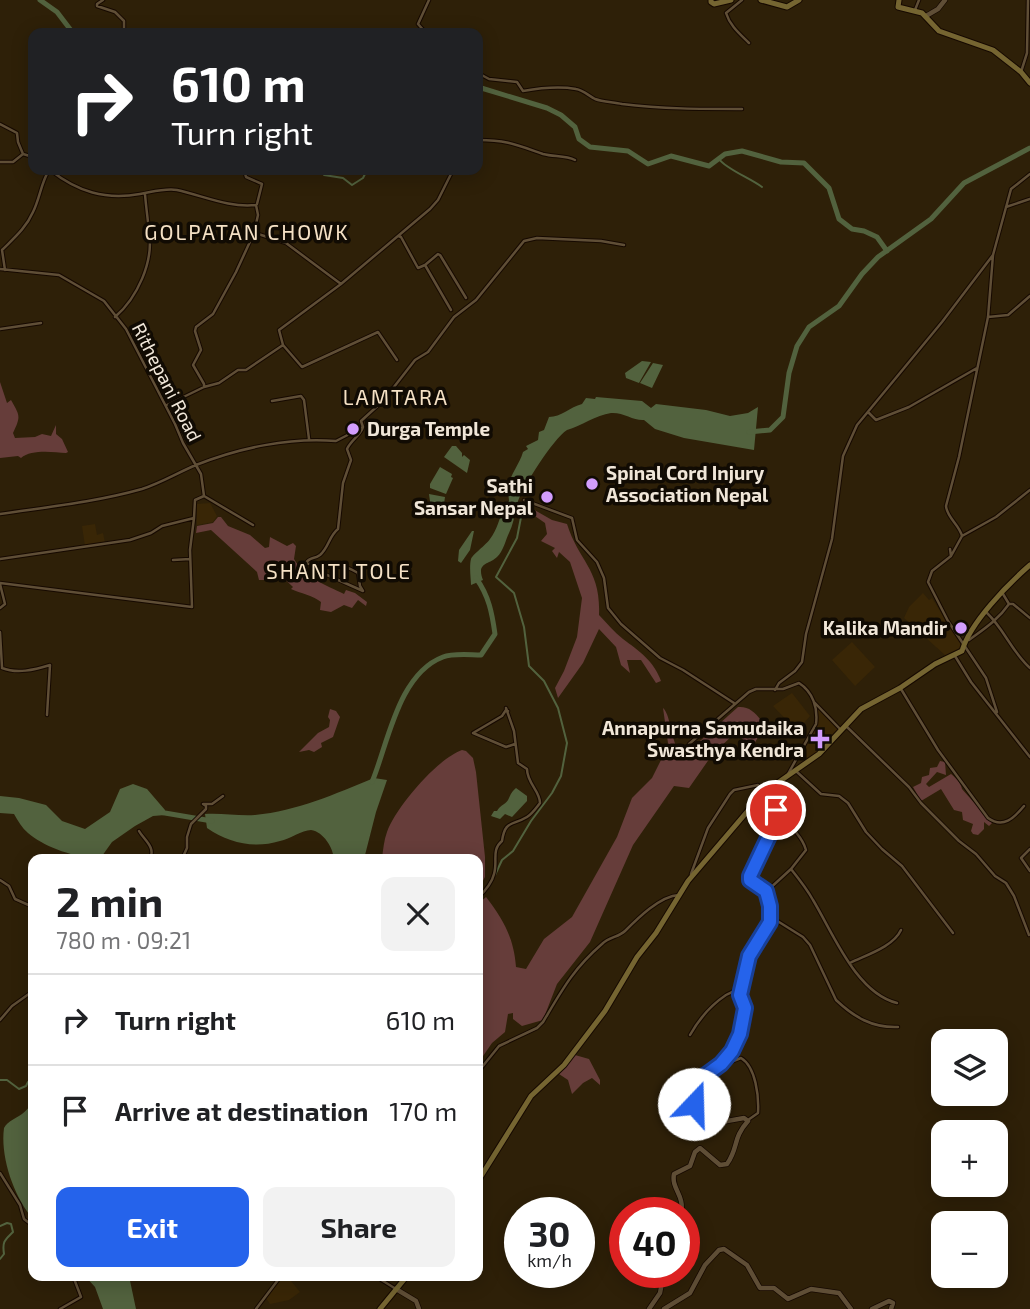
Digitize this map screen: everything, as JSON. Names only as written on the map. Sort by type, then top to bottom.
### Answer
[{"type":"main road","points":[[709,1],[724,4],[731,0]]},
{"type":"main road","points":[[761,0],[787,7],[800,0]]},
{"type":"main road","points":[[899,0],[898,7],[926,16],[939,31],[990,48],[1021,72],[1030,83]]},
{"type":"main road","points":[[483,1173],[531,1096],[564,1065],[605,1011],[632,964],[656,933],[691,877],[764,793],[819,754],[861,709],[963,650],[963,644],[986,612],[1030,565]]},
{"type":"main road","points":[[380,1309],[403,1281]]},
{"type":"street","points":[[103,0],[97,6],[115,12],[124,21],[124,28]]},
{"type":"street","points":[[422,28],[418,24],[429,0]]},
{"type":"street","points":[[742,0],[726,13],[726,16],[749,43]]},
{"type":"street","points":[[915,11],[919,0]]},
{"type":"street","points":[[926,16],[938,9],[945,0]]},
{"type":"street","points":[[1021,72],[1027,52],[1028,0]]},
{"type":"street","points":[[483,76],[489,79],[517,82],[523,91],[535,87],[543,90],[561,87],[578,89],[597,100],[625,104],[676,110],[702,107],[742,109]]},
{"type":"street","points":[[0,124],[17,132],[23,154]]},
{"type":"street","points":[[483,141],[507,141],[546,155],[559,155],[575,160]]},
{"type":"street","points":[[23,154],[28,156]]},
{"type":"street","points":[[0,162],[13,162],[23,154]]},
{"type":"street","points":[[962,536],[959,527],[947,513],[946,506],[988,317],[993,256],[1011,189],[1030,174]]},
{"type":"street","points":[[5,270],[2,250],[22,231],[36,205],[40,186],[46,175]]},
{"type":"street","points":[[58,175],[92,193],[106,197],[164,189],[231,205],[256,205]]},
{"type":"street","points":[[204,387],[193,365],[201,350],[196,327],[212,314],[236,272],[254,233],[258,215],[256,205],[262,184],[245,175]]},
{"type":"street","points":[[397,360],[378,332],[302,367],[283,345],[279,330],[341,284],[430,209],[438,200],[450,175]]},
{"type":"street","points":[[115,317],[134,298],[145,269],[150,234],[145,193]]},
{"type":"street","points":[[1006,207],[1030,199]]},
{"type":"street","points":[[254,233],[286,243],[341,284]]},
{"type":"street","points":[[398,236],[418,268],[440,255],[466,298]]},
{"type":"street","points":[[318,571],[363,591],[358,573],[347,567],[331,562],[305,564],[308,559],[321,554],[329,544],[331,534],[338,529],[343,483],[351,460],[347,449],[362,433],[361,421],[383,401],[415,360],[428,352],[454,317],[475,300],[520,243],[537,238],[601,240],[625,245]]},
{"type":"street","points":[[775,690],[802,662],[806,635],[832,539],[843,456],[857,425],[993,256]]},
{"type":"street","points":[[425,265],[451,310]]},
{"type":"street","name":"Rithepani Road","points":[[0,269],[58,275],[104,301],[126,329],[201,474],[204,496]]},
{"type":"street","points":[[988,317],[1007,315],[1030,296]]},
{"type":"street","points":[[0,329],[41,323]]},
{"type":"street","points":[[166,406],[204,387],[219,383],[238,370],[246,370],[283,345]]},
{"type":"street","points":[[868,412],[876,420],[897,413],[977,368]]},
{"type":"street","points":[[272,401],[301,396],[304,400],[309,439]]},
{"type":"street","points":[[0,514],[125,493],[162,482],[225,455],[289,441],[336,441],[363,427]]},
{"type":"street","points":[[997,712],[986,678],[963,644],[928,582],[932,571],[951,556],[962,536],[996,517],[1030,490]]},
{"type":"street","points":[[0,608],[5,604],[0,583],[192,607],[190,559],[195,499],[204,496],[253,525]]},
{"type":"street","points":[[524,500],[572,518],[577,540],[597,562],[604,578],[608,608],[621,624],[660,658],[734,704]]},
{"type":"street","points":[[0,559],[85,549],[130,540],[162,526],[194,518]]},
{"type":"street","points":[[950,549],[951,556]]},
{"type":"street","points":[[173,560],[190,559]]},
{"type":"street","points":[[1002,593],[1009,604],[1013,604],[1030,618]]},
{"type":"street","points":[[963,644],[996,621],[1009,604]]},
{"type":"street","points":[[986,612],[996,621],[1030,668]]},
{"type":"street","points":[[0,632],[1,668],[29,671],[50,665],[47,715]]},
{"type":"street","points":[[954,654],[971,682],[1030,757]]},
{"type":"street","points":[[690,744],[730,711],[734,704],[756,689],[775,690],[799,683],[814,702],[909,787],[920,803],[976,854],[995,876],[1006,883],[1029,935]]},
{"type":"street","points":[[900,688],[938,750],[988,818],[1004,823],[1024,806]]},
{"type":"street","points":[[787,777],[816,724],[814,702]]},
{"type":"street","points":[[483,890],[494,874],[496,846],[502,841],[503,830],[507,825],[527,817],[540,803],[540,798],[527,778],[527,769],[518,763],[514,731],[507,710],[502,716],[473,733],[506,747],[514,744]]},
{"type":"street","points":[[796,771],[821,794],[839,796],[848,803],[866,832],[902,866],[953,933]]},
{"type":"street","points":[[691,877],[708,828],[730,794],[734,790],[758,785],[773,804],[777,815],[794,830],[806,846],[806,850],[791,869],[766,891]]},
{"type":"street","points":[[184,854],[191,824],[199,813],[206,810],[203,804],[212,804],[223,796]]},
{"type":"street","points":[[748,1120],[716,1123],[696,1118],[693,1086],[732,1051],[740,1034],[745,1008],[740,995],[750,953],[768,927],[770,917],[766,891],[750,880],[750,876],[777,815]]},
{"type":"street","points":[[139,831],[150,845],[152,854]]},
{"type":"street","points":[[1030,849],[1021,858],[1030,872]]},
{"type":"street","points":[[791,869],[850,963],[874,990],[897,1003]]},
{"type":"street","points":[[0,880],[9,886],[15,898],[28,904]]},
{"type":"street","points":[[483,1066],[499,1046],[537,1028],[543,1022],[573,972],[600,945],[619,936],[648,909],[673,895],[679,895]]},
{"type":"street","points":[[770,917],[803,937],[810,945],[836,1000],[841,1005],[873,1026],[898,1027]]},
{"type":"street","points":[[850,963],[889,942],[898,936],[901,930]]},
{"type":"street","points":[[690,1035],[707,1011],[744,984]]},
{"type":"street","points":[[0,1020],[12,1006],[28,995]]},
{"type":"street","points":[[680,1197],[673,1181],[674,1174],[690,1166],[695,1152],[700,1148],[720,1165],[727,1164],[734,1152],[737,1135],[748,1120],[758,1113],[757,1093],[746,1062],[741,1058],[718,1066]]},
{"type":"street","points":[[0,1173],[28,1222]]},
{"type":"street","points":[[664,1309],[690,1293],[705,1265],[719,1250],[724,1249],[747,1265],[760,1288],[774,1288],[788,1299],[811,1289],[839,1293],[851,1309]]},
{"type":"street","points":[[60,1309],[81,1297],[75,1281]]},
{"type":"street","points":[[256,1309],[277,1281]]},
{"type":"street","points":[[383,1281],[416,1301],[419,1309]]},
{"type":"street","points":[[649,1309],[661,1288]]},
{"type":"street","points":[[872,1309],[889,1301],[893,1303],[891,1309]]},
{"type":"shaded area","points":[[642,361],[651,362],[639,383],[626,378],[625,373]]},
{"type":"shaded area","points":[[653,363],[663,365],[652,388],[640,383]]},
{"type":"shaded area","points":[[0,382],[7,403],[11,400],[18,413],[13,433],[15,438],[42,434],[51,436],[56,425],[56,434],[62,439],[68,452],[36,452],[21,458],[0,458]]},
{"type":"shaded area","points":[[586,398],[642,401],[651,408],[656,404],[730,416],[748,413],[758,407],[754,450],[684,438],[655,429],[644,420],[615,413],[600,416],[567,430],[547,452],[526,484],[501,552],[482,567],[483,580],[471,585],[471,559],[495,530],[509,501],[509,483],[523,452],[528,449],[526,446],[538,440],[539,432],[544,430],[549,417],[582,404]]},
{"type":"shaded area","points":[[452,446],[456,446],[462,457],[464,455],[470,460],[467,473],[444,457]]},
{"type":"shaded area","points":[[440,467],[452,474],[453,478],[446,494],[430,488]]},
{"type":"shaded area","points":[[429,494],[445,497],[444,504],[431,509]]},
{"type":"shaded area","points":[[210,503],[217,516],[213,522],[197,525],[197,504]]},
{"type":"shaded area","points":[[524,504],[552,520],[567,524],[597,587],[599,615],[645,657],[661,681],[656,683],[641,660],[627,660],[630,673],[621,665],[616,647],[599,629],[583,663],[558,698],[555,688],[577,637],[582,598],[570,562],[559,552],[557,558],[552,551],[555,548],[541,541],[547,534],[545,523],[529,512]]},
{"type":"shaded area","points":[[218,517],[228,526],[250,535],[265,548],[269,547],[270,537],[287,546],[293,543],[296,546],[294,559],[304,571],[344,594],[346,590],[355,593],[367,602],[366,606],[358,600],[352,608],[344,605],[331,612],[320,610],[321,602],[291,589],[293,587],[276,571],[265,580],[259,580],[257,572],[211,530],[196,533],[197,526],[213,523]]},
{"type":"shaded area","points":[[95,524],[97,535],[103,533],[105,543],[85,546],[82,526]]},
{"type":"shaded area","points":[[472,531],[470,550],[461,563],[458,561],[459,550]]},
{"type":"shaded area","points":[[923,593],[929,600],[932,598],[962,647],[946,656],[904,618],[909,607]]},
{"type":"shaded area","points":[[852,642],[875,667],[855,686],[832,660]]},
{"type":"shaded area","points":[[792,693],[810,716],[797,731],[773,706]]},
{"type":"shaded area","points":[[738,707],[751,710],[760,719],[759,733],[753,745],[745,742],[736,732],[712,755],[689,788],[674,786],[633,845],[590,942],[557,984],[543,1020],[522,1026],[513,1019],[513,1013],[508,1014],[505,1032],[492,1043],[483,1056],[483,900],[486,897],[502,921],[510,938],[516,967],[526,969],[544,939],[572,917],[617,837],[632,798],[652,778],[668,743],[663,708],[677,748],[687,750]]},
{"type":"shaded area","name":"Annapurna Samudaika Swasthya Kendra","points":[[819,707],[839,731],[809,760],[803,753],[818,723]]},
{"type":"shaded area","points":[[330,709],[336,711],[340,717],[333,737],[321,743],[322,747],[314,752],[299,752],[318,733],[329,727]]},
{"type":"shaded area","points":[[462,750],[473,758],[485,857],[483,881],[483,854],[383,854],[387,832],[408,797],[430,773]]},
{"type":"shaded area","points":[[940,761],[945,762],[946,775],[937,772],[926,784],[929,787],[951,774],[955,777],[992,823],[989,826],[984,822],[984,829],[978,835],[973,834],[973,824],[963,820],[962,812],[954,810],[941,789],[921,801],[913,787],[921,783],[922,777],[929,775],[930,768],[937,767]]},
{"type":"shaded area","points":[[374,778],[387,780],[365,854],[333,854],[327,841],[311,830],[284,840],[251,844],[233,841],[207,828],[205,814],[255,815],[316,801]]},
{"type":"shaded area","points":[[133,784],[147,789],[165,810],[165,815],[153,816],[135,826],[112,842],[103,854],[71,854],[53,848],[28,833],[14,814],[0,813],[0,796],[19,798],[46,805],[62,821],[85,829],[110,812],[120,789]]},
{"type":"shaded area","points":[[516,788],[527,796],[527,801],[512,817],[505,814],[500,819],[491,816],[507,802]]},
{"type":"shaded area","points":[[575,1055],[589,1059],[600,1085],[592,1078],[572,1094],[568,1080],[559,1074]]},
{"type":"shaded area","points":[[28,1108],[28,1213],[14,1188],[6,1164],[3,1139],[4,1128]]},
{"type":"shaded area","points":[[90,1281],[130,1281],[136,1309],[103,1309],[95,1287]]},
{"type":"shaded area","points":[[278,1281],[291,1281],[300,1292],[289,1300],[270,1304],[266,1298]]},
{"type":"waterway","points":[[40,0],[57,12],[69,28]]},
{"type":"waterway","points":[[483,89],[547,108],[575,127],[579,139],[590,147],[628,151],[648,164],[671,156],[709,166],[725,154],[742,151],[781,162],[804,163],[829,188],[839,219],[852,229],[877,237],[887,251]]},
{"type":"waterway","points":[[749,432],[770,430],[783,417],[789,373],[797,346],[809,327],[839,306],[878,257],[931,219],[964,183],[1030,148]]},
{"type":"waterway","points":[[719,159],[762,187]]},
{"type":"waterway","points":[[324,175],[343,178],[352,185],[364,175]]},
{"type":"waterway","points":[[495,875],[502,860],[513,851],[552,793],[561,776],[567,743],[558,708],[544,681],[529,666],[524,627],[514,593],[496,577],[517,538],[523,507]]},
{"type":"waterway","points":[[372,782],[397,712],[415,678],[443,657],[481,655],[495,634],[489,605],[476,578]]},
{"type":"waterway","points":[[159,812],[212,821]]},
{"type":"waterway","points":[[0,1080],[7,1080],[19,1089],[28,1082]]},
{"type":"waterway","points":[[0,1226],[11,1224],[13,1232],[5,1241],[4,1254],[0,1259]]},
{"type":"place","name":"Durga Temple","points":[[353,429]]},
{"type":"place","name":"Spinal Cord Injury Association Nepal","points":[[592,484]]},
{"type":"place","name":"Sathi Sansar Nepal","points":[[547,497]]},
{"type":"place","name":"Kalika Mandir","points":[[961,628]]},
{"type":"place","name":"Annapurna Samudaika Swasthya Kendra","points":[[820,739]]},
{"type":"district","name":"GOLPATAN CHOWK","points":[[247,233]]},
{"type":"district","name":"LAMTARA","points":[[396,398]]},
{"type":"district","name":"SHANTI TOLE","points":[[339,572]]},
{"type":"route","points":[[694,1104],[693,1086],[721,1064],[732,1051],[740,1034],[745,1008],[740,995],[749,956],[770,922],[766,891],[749,878],[777,819],[776,810]]}]
